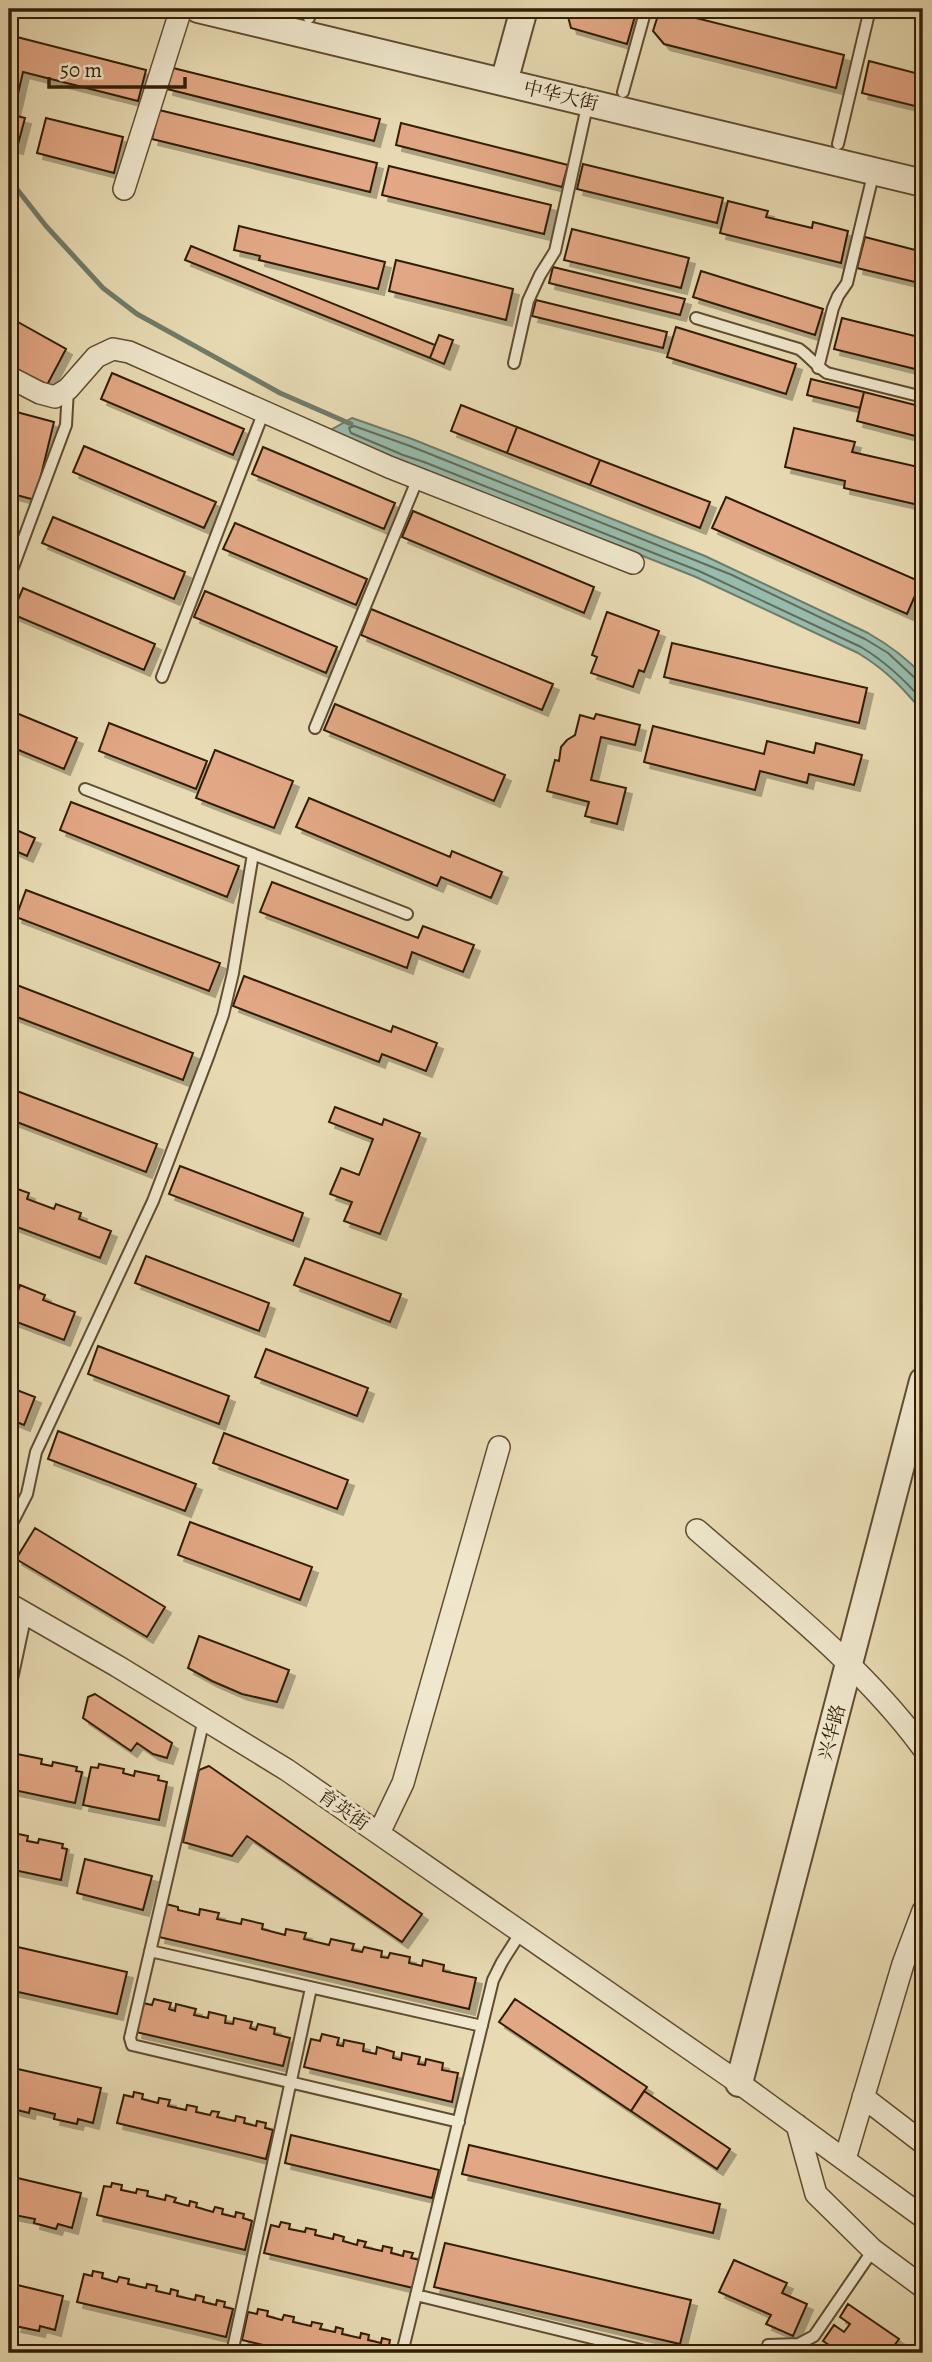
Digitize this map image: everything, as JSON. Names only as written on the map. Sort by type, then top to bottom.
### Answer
[{"type":"street","points":[[124,189],[181,9]]},
{"type":"street","name":"中华大街","points":[[198,9],[506,74],[623,92],[923,165]]},
{"type":"street","name":"中华大街","points":[[271,9],[310,13],[588,102],[923,183]]},
{"type":"street","points":[[506,74],[524,9]]},
{"type":"street","points":[[9,377],[40,393],[55,397],[68,389],[96,357],[113,349],[129,352],[418,478],[633,563]]},
{"type":"street","name":"兴华路","points":[[739,2083],[923,1381]]},
{"type":"street","points":[[379,1833],[403,1783],[499,1447]]},
{"type":"street","points":[[697,1530],[849,1666],[903,1721],[923,1748]]},
{"type":"street","name":"育英街","points":[[17,1609],[117,1666],[287,1770],[739,2083],[923,2217]]},
{"type":"street","points":[[845,2159],[903,1964],[923,1910]]},
{"type":"street","points":[[863,2097],[923,2143]]},
{"type":"street","points":[[797,2125],[816,2194],[873,2250],[923,2287]]},
{"type":"lane","points":[[623,92],[646,9]]},
{"type":"lane","points":[[838,144],[870,9]]},
{"type":"lane","points":[[514,363],[528,301],[555,251],[588,102]]},
{"type":"lane","points":[[818,368],[833,308],[847,283],[874,171]]},
{"type":"lane","points":[[696,318],[799,349],[827,373],[923,397]]},
{"type":"lane","points":[[9,578],[66,425],[68,389]]},
{"type":"lane","points":[[162,677],[264,411]]},
{"type":"lane","points":[[315,728],[418,478]]},
{"type":"lane","points":[[85,789],[407,914]]},
{"type":"lane","points":[[9,1529],[27,1494],[36,1452],[153,1201],[208,1057],[223,1015],[233,973],[253,854]]},
{"type":"lane","points":[[9,1693],[17,1609]]},
{"type":"lane","points":[[204,1719],[130,2038],[132,2045],[459,2122]]},
{"type":"lane","points":[[402,2353],[493,1980],[521,1932]]},
{"type":"lane","points":[[150,1951],[482,2026]]},
{"type":"lane","points":[[232,2353],[312,1988]]},
{"type":"lane","points":[[768,2345],[799,2344],[814,2336],[873,2250]]},
{"type":"lane","points":[[416,2295],[653,2353]]},
{"type":"water","points":[[352,418],[412,439],[705,556],[868,633],[897,652],[923,676],[923,712],[893,680],[858,653],[696,577],[400,462],[329,431]]},
{"type":"building","points":[[566,9],[637,9],[627,44],[571,28]]},
{"type":"building","points":[[660,9],[844,55],[836,88],[664,44],[653,31]]},
{"type":"building","points":[[9,35],[146,70],[138,101],[23,72],[13,115],[25,118],[17,148],[9,146]]},
{"type":"building","points":[[869,61],[923,75],[923,108],[862,93]]},
{"type":"building","points":[[173,68],[380,119],[374,141],[167,89]]},
{"type":"building","points":[[159,110],[377,163],[370,192],[152,139]]},
{"type":"building","points":[[46,118],[123,137],[114,173],[37,153]]},
{"type":"building","points":[[401,123],[568,165],[562,187],[396,145]]},
{"type":"building","points":[[583,164],[723,198],[717,223],[577,189]]},
{"type":"building","points":[[389,166],[551,205],[544,234],[382,195]]},
{"type":"building","points":[[728,201],[768,211],[766,217],[812,228],[813,222],[848,231],[841,263],[720,233]]},
{"type":"building","points":[[239,226],[385,262],[378,289],[259,260],[260,256],[234,250]]},
{"type":"building","points":[[572,229],[689,258],[681,288],[564,260]]},
{"type":"building","points":[[865,237],[923,252],[923,284],[857,268]]},
{"type":"building","points":[[191,246],[435,345],[430,358],[185,260]]},
{"type":"building","points":[[396,260],[513,289],[506,320],[389,291]]},
{"type":"building","points":[[553,267],[685,299],[680,315],[549,283]]},
{"type":"building","points":[[701,271],[823,309],[815,335],[693,297]]},
{"type":"building","points":[[536,300],[667,332],[663,348],[532,316]]},
{"type":"building","points":[[9,317],[66,349],[46,387],[9,367]]},
{"type":"building","points":[[842,318],[923,338],[923,371],[834,349]]},
{"type":"building","points":[[676,327],[796,364],[786,394],[667,357]]},
{"type":"building","points":[[439,335],[453,340],[444,364],[430,358]]},
{"type":"building","points":[[112,373],[244,429],[233,455],[101,399]]},
{"type":"building","points":[[811,379],[864,392],[860,408],[807,395]]},
{"type":"building","points":[[864,392],[923,407],[923,438],[857,421]]},
{"type":"building","points":[[461,405],[517,427],[507,453],[451,431]]},
{"type":"building","points":[[9,410],[54,422],[35,500],[9,493]]},
{"type":"building","points":[[517,427],[600,460],[590,485],[507,453]]},
{"type":"building","points":[[794,428],[855,442],[852,452],[923,468],[923,506],[844,488],[845,481],[785,467]]},
{"type":"building","points":[[84,446],[216,502],[204,528],[73,472]]},
{"type":"building","points":[[263,447],[395,503],[384,529],[252,474]]},
{"type":"building","points":[[600,460],[710,502],[700,528],[590,485]]},
{"type":"building","points":[[726,497],[921,582],[907,614],[712,528]]},
{"type":"building","points":[[413,511],[594,587],[584,613],[402,537]]},
{"type":"building","points":[[53,517],[185,572],[174,599],[42,543]]},
{"type":"building","points":[[235,523],[367,579],[356,605],[223,549]]},
{"type":"building","points":[[23,588],[155,644],[144,670],[12,614]]},
{"type":"building","points":[[205,591],[337,647],[326,673],[194,617]]},
{"type":"building","points":[[371,609],[553,684],[542,710],[361,635]]},
{"type":"building","points":[[607,612],[659,631],[644,672],[639,670],[633,687],[591,673],[597,657],[592,655]]},
{"type":"building","points":[[672,643],[867,688],[859,723],[664,677]]},
{"type":"building","points":[[335,704],[505,775],[494,801],[324,730]]},
{"type":"building","points":[[9,710],[77,738],[64,769],[9,746]]},
{"type":"building","points":[[596,714],[640,725],[635,745],[601,737],[591,780],[626,788],[617,824],[585,816],[589,802],[547,791],[555,760],[559,761],[561,747],[575,735],[580,715],[594,719]]},
{"type":"building","points":[[109,723],[207,761],[196,789],[99,751]]},
{"type":"building","points":[[653,726],[764,754],[767,741],[814,753],[816,743],[862,755],[854,785],[809,774],[807,783],[760,771],[755,790],[644,762]]},
{"type":"building","points":[[215,750],[293,781],[274,828],[196,798]]},
{"type":"building","points":[[309,798],[450,857],[452,851],[502,872],[491,898],[441,877],[437,886],[296,827]]},
{"type":"building","points":[[71,802],[239,866],[227,897],[60,830]]},
{"type":"building","points":[[9,827],[35,838],[27,856],[9,848]]},
{"type":"building","points":[[272,882],[418,938],[423,926],[474,945],[463,972],[412,952],[407,968],[260,912]]},
{"type":"building","points":[[26,890],[220,963],[209,991],[16,917]]},
{"type":"building","points":[[244,976],[391,1032],[393,1026],[437,1043],[426,1071],[382,1054],[379,1062],[233,1006]]},
{"type":"building","points":[[9,982],[193,1053],[183,1080],[9,1014]]},
{"type":"building","points":[[9,1088],[157,1144],[146,1172],[9,1119]]},
{"type":"building","points":[[335,1107],[382,1125],[384,1119],[420,1133],[380,1234],[344,1221],[352,1202],[330,1194],[341,1168],[359,1175],[373,1139],[329,1122]]},
{"type":"building","points":[[180,1166],[303,1213],[293,1241],[169,1194]]},
{"type":"building","points":[[9,1186],[29,1193],[27,1199],[54,1209],[56,1204],[81,1213],[79,1219],[111,1231],[100,1258],[9,1224]]},
{"type":"building","points":[[146,1256],[269,1303],[259,1331],[135,1283]]},
{"type":"building","points":[[305,1258],[401,1294],[390,1322],[294,1285]]},
{"type":"building","points":[[20,1285],[45,1295],[43,1300],[75,1312],[64,1340],[9,1319],[9,1287],[18,1291]]},
{"type":"building","points":[[98,1346],[229,1396],[219,1424],[88,1374]]},
{"type":"building","points":[[266,1349],[368,1388],[357,1416],[255,1377]]},
{"type":"building","points":[[9,1387],[35,1397],[24,1425],[9,1419]]},
{"type":"building","points":[[58,1431],[196,1484],[185,1511],[48,1459]]},
{"type":"building","points":[[224,1433],[348,1480],[337,1509],[213,1463]]},
{"type":"building","points":[[190,1522],[312,1567],[300,1600],[178,1555]]},
{"type":"building","points":[[35,1528],[165,1607],[147,1637],[16,1559]]},
{"type":"building","points":[[199,1636],[289,1670],[277,1702],[242,1694],[188,1668]]},
{"type":"building","points":[[95,1694],[172,1743],[167,1758],[153,1754],[137,1743],[131,1751],[83,1718],[88,1697]]},
{"type":"building","points":[[17,1754],[42,1759],[41,1764],[52,1766],[53,1762],[77,1767],[76,1771],[82,1772],[75,1803],[9,1789],[9,1758],[16,1759]]},
{"type":"building","points":[[99,1764],[124,1769],[123,1773],[134,1776],[135,1771],[159,1776],[158,1780],[167,1782],[159,1820],[83,1805],[91,1767],[98,1768]]},
{"type":"building","points":[[209,1766],[422,1914],[402,1942],[247,1836],[232,1856],[183,1842],[199,1770]]},
{"type":"building","points":[[9,1832],[28,1836],[27,1841],[38,1843],[39,1839],[63,1844],[62,1848],[67,1849],[61,1880],[9,1869]]},
{"type":"building","points":[[85,1859],[152,1876],[143,1910],[77,1893]]},
{"type":"building","points":[[166,1904],[199,1915],[200,1909],[219,1913],[217,1919],[241,1924],[242,1919],[263,1924],[262,1929],[285,1935],[286,1929],[306,1933],[304,1939],[329,1945],[331,1939],[354,1944],[352,1950],[362,1952],[364,1947],[382,1951],[381,1957],[388,1958],[390,1953],[410,1957],[409,1963],[422,1966],[423,1960],[444,1965],[443,1971],[476,1978],[469,2009],[159,1937]]},
{"type":"building","points":[[9,1945],[127,1972],[117,2014],[9,1990]]},
{"type":"building","points":[[154,1999],[171,2003],[169,2009],[175,2011],[176,2004],[196,2009],[194,2015],[208,2018],[209,2012],[226,2016],[225,2023],[233,2024],[234,2018],[252,2022],[250,2028],[256,2030],[258,2024],[275,2028],[274,2034],[290,2038],[283,2066],[136,2032],[143,2003],[152,2005]]},
{"type":"building","points":[[515,1999],[647,2087],[631,2111],[499,2022]]},
{"type":"building","points":[[322,2034],[339,2038],[337,2045],[343,2046],[344,2040],[364,2044],[363,2051],[376,2054],[377,2047],[394,2052],[393,2058],[401,2060],[402,2053],[420,2057],[418,2064],[425,2065],[426,2059],[443,2063],[442,2070],[458,2073],[452,2102],[304,2067],[311,2039],[320,2041]]},
{"type":"building","points":[[9,2067],[101,2088],[93,2123],[78,2119],[77,2124],[54,2119],[55,2114],[30,2108],[29,2113],[9,2108]]},
{"type":"building","points":[[644,2091],[730,2149],[717,2169],[631,2111]]},
{"type":"building","points":[[134,2092],[143,2094],[142,2099],[158,2103],[159,2098],[170,2100],[168,2106],[186,2110],[187,2105],[197,2107],[196,2112],[210,2115],[212,2111],[219,2112],[217,2117],[235,2121],[236,2116],[245,2118],[244,2123],[256,2126],[257,2121],[266,2123],[265,2128],[273,2130],[266,2159],[117,2123],[124,2095],[133,2097]]},
{"type":"building","points":[[291,2135],[439,2170],[432,2198],[285,2163]]},
{"type":"building","points":[[469,2145],[720,2204],[713,2233],[462,2174]]},
{"type":"building","points":[[9,2176],[81,2193],[72,2228],[58,2224],[56,2229],[34,2223],[35,2219],[9,2214]]},
{"type":"building","points":[[112,2183],[122,2185],[121,2190],[136,2193],[137,2189],[148,2191],[147,2196],[165,2200],[166,2195],[176,2198],[174,2202],[189,2206],[190,2201],[197,2203],[196,2207],[213,2212],[215,2207],[223,2209],[222,2214],[235,2217],[236,2212],[244,2214],[243,2218],[252,2221],[245,2250],[97,2215],[104,2186],[111,2187]]},
{"type":"building","points":[[281,2222],[290,2224],[289,2229],[305,2232],[306,2228],[316,2230],[315,2235],[333,2239],[334,2234],[344,2237],[343,2241],[357,2245],[358,2240],[366,2242],[364,2247],[382,2251],[383,2246],[392,2248],[391,2253],[403,2256],[404,2251],[413,2253],[411,2258],[420,2260],[413,2288],[264,2253],[271,2225],[279,2227]]},
{"type":"building","points":[[445,2243],[691,2300],[680,2344],[434,2287]]},
{"type":"building","points":[[734,2260],[787,2283],[782,2293],[807,2304],[793,2336],[766,2324],[771,2315],[719,2292]]},
{"type":"building","points":[[93,2271],[103,2273],[102,2278],[117,2282],[119,2277],[129,2279],[128,2284],[146,2288],[147,2284],[157,2286],[156,2291],[170,2294],[171,2289],[178,2291],[177,2296],[195,2300],[196,2295],[204,2297],[203,2302],[216,2305],[217,2300],[225,2302],[224,2307],[233,2309],[226,2337],[77,2302],[84,2274],[92,2276]]},
{"type":"building","points":[[9,2283],[63,2296],[55,2330],[40,2326],[39,2331],[15,2326],[17,2321],[9,2319]]},
{"type":"building","points":[[848,2304],[899,2339],[889,2353],[841,2353],[823,2341],[834,2325],[844,2332],[850,2324],[840,2317]]},
{"type":"building","points":[[258,2309],[268,2311],[267,2316],[282,2320],[284,2315],[294,2317],[293,2322],[311,2326],[312,2322],[322,2324],[320,2329],[335,2332],[336,2327],[343,2329],[342,2334],[360,2338],[361,2333],[369,2335],[368,2340],[381,2343],[382,2338],[390,2340],[389,2345],[397,2347],[396,2353],[298,2353],[242,2340],[248,2312],[257,2314]]},
{"type":"waterway","points":[[9,179],[46,226],[103,288],[137,314],[280,393],[351,424]]}]
